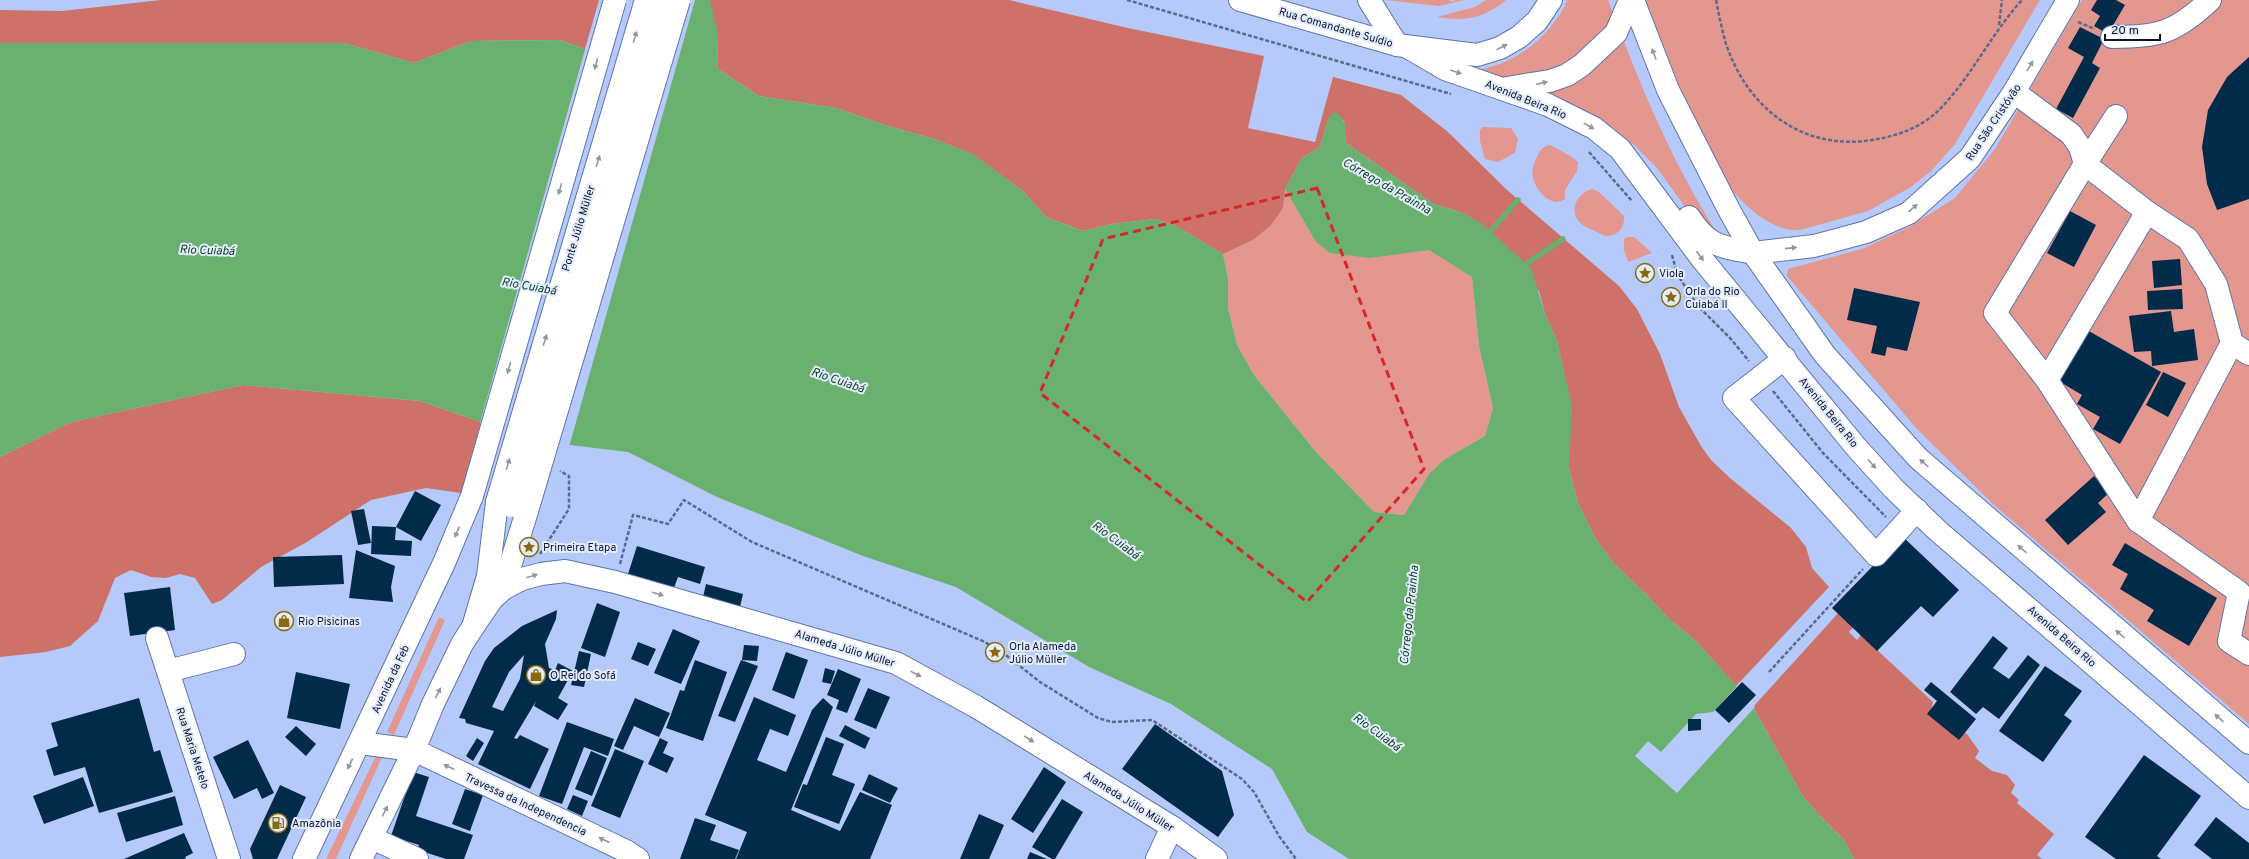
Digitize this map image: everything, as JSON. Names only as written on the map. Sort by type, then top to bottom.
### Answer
[{"type":"main road","name":"Avenida da Feb","points":[[304,859],[444,564],[472,496],[614,0]]},
{"type":"main road","name":"Ponte Júlio Müller","points":[[512,506],[646,0]]},
{"type":"main road","points":[[503,589],[512,506],[662,0]]},
{"type":"main road","points":[[362,859],[414,750],[436,697],[462,644],[473,627],[482,600],[492,553],[512,506],[679,0]]},
{"type":"main road","points":[[1248,2],[1277,0]]},
{"type":"main road","points":[[1369,0],[1403,46],[1478,55],[1500,48],[1519,37],[1537,21],[1551,0]]},
{"type":"main road","points":[[1504,89],[1550,81],[1567,75],[1582,65],[1616,33],[1632,0]]},
{"type":"main road","points":[[1632,0],[1668,90],[1752,252],[1825,354],[1918,458],[2249,743]]},
{"type":"main road","name":"Rua São Cristóvão","points":[[1620,149],[1642,159],[1709,241],[1721,246],[1752,252],[1821,244],[1866,232],[1909,213],[1970,158],[2014,92],[2068,0]]},
{"type":"main road","points":[[2112,37],[2164,33],[2190,18],[2210,0]]},
{"type":"main road","name":"Rua Comandante Suídio","points":[[1248,2],[1403,46]]},
{"type":"main road","name":"Avenida Beira Rio","points":[[1403,46],[1445,69],[1548,105],[1594,128],[1620,149],[1702,259],[1785,358],[1856,447],[1894,490],[2249,798]]},
{"type":"main road","points":[[2014,92],[2071,134],[2080,148],[2085,164],[2147,212],[2188,239],[2216,284],[2241,349],[2138,521]]},
{"type":"main road","points":[[2116,116],[2085,164],[1995,313],[2047,380],[2138,521],[2239,592],[2229,641],[2249,654]]},
{"type":"main road","points":[[2047,380],[2147,212]]},
{"type":"main road","points":[[1785,358],[1734,398],[1876,555],[1917,510]]},
{"type":"main road","name":"Alameda Júlio Müller","points":[[473,627],[492,599],[503,589],[535,576],[565,571],[615,582],[896,663],[976,706],[1172,827],[1216,859]]},
{"type":"main road","name":"Rua Maria Metelo","points":[[157,638],[229,859]]},
{"type":"main road","points":[[168,671],[234,654]]},
{"type":"main road","name":"Travessa da Independencia","points":[[360,743],[414,750],[626,851],[638,859]]},
{"type":"main road","points":[[1157,859],[1172,827]]},
{"type":"main road","points":[[372,838],[417,859]]},
{"type":"path","points":[[1128,0],[1458,96]]},
{"type":"path","points":[[1716,0],[1726,44],[1734,62],[1751,92],[1767,110],[1787,126],[1816,138],[1854,143],[1893,136],[1918,126],[1939,109],[1972,70],[1999,27],[2022,0]]},
{"type":"path","points":[[1999,27],[2002,0]]},
{"type":"path","points":[[2077,21],[2112,37]]},
{"type":"path","points":[[1588,150],[1633,203]]},
{"type":"path","points":[[1671,252],[1677,274],[1698,306],[1730,338],[1823,453],[1900,529]]},
{"type":"path","points":[[615,582],[633,515],[668,524],[684,500],[752,542],[985,642],[1007,656],[1040,682],[1098,718],[1112,722],[1152,720],[1242,779],[1254,792],[1279,836],[1296,859]]},
{"type":"path","points":[[1769,672],[1876,555]]},
{"type":"highlighted area","points":[[1317,188],[1424,469],[1307,602],[1040,393],[1103,239]]},
{"type":"shaded area","points":[[161,0],[599,0],[585,49],[560,40],[471,41],[414,63],[344,43],[0,43],[0,10],[62,11]]},
{"type":"shaded area","points":[[709,0],[1009,0],[1128,28],[1264,56],[1248,128],[1315,142],[1333,77],[1401,95],[1448,132],[1507,190],[1619,286],[1637,309],[1660,354],[1679,407],[1701,446],[1711,460],[1730,478],[1791,528],[1806,547],[1812,568],[1829,587],[1736,686],[1696,641],[1669,619],[1645,593],[1614,564],[1595,538],[1578,503],[1569,469],[1569,440],[1564,372],[1557,341],[1545,314],[1539,291],[1463,213],[1434,204],[1346,143],[1344,120],[1329,118],[1319,148],[1302,158],[1285,189],[1283,208],[1271,225],[1253,240],[1223,254],[1176,226],[1155,219],[1112,224],[1083,231],[1046,217],[1023,191],[972,154],[934,139],[891,127],[836,108],[759,96],[718,69],[717,31]]},
{"type":"shaded area","points":[[1385,0],[1448,0],[1454,2],[1455,0],[1464,0],[1439,6]]},
{"type":"shaded area","points":[[1486,0],[1506,0],[1490,11],[1474,17],[1456,19],[1437,17],[1475,7]]},
{"type":"shaded area","points":[[1567,0],[1608,0],[1631,60],[1656,118],[1684,176],[1716,231],[1715,234],[1707,237],[1657,168],[1635,146],[1608,127],[1464,74],[1500,64],[1530,47],[1540,39],[1557,19]]},
{"type":"shaded area","points":[[1644,0],[2040,0],[1955,144],[1931,171],[1911,187],[1868,211],[1800,230],[1791,230],[1766,221],[1751,210],[1730,187],[1684,97]]},
{"type":"shaded area","points":[[2082,0],[2249,0],[2249,724],[1994,505],[1916,428],[1787,276],[1788,269],[1862,249],[1909,227],[1955,198],[1995,149]]},
{"type":"shaded area","points":[[1483,127],[1511,128],[1518,139],[1515,153],[1498,162],[1485,159],[1480,141],[1480,130]]},
{"type":"shaded area","points":[[1550,145],[1578,162],[1577,171],[1565,190],[1565,199],[1560,202],[1555,202],[1545,197],[1537,188],[1532,175],[1534,164],[1539,152],[1544,147]]},
{"type":"shaded area","points":[[1285,189],[1316,242],[1370,258],[1429,249],[1472,277],[1479,346],[1493,408],[1485,436],[1445,459],[1429,474],[1404,515],[1374,512],[1315,451],[1254,375],[1237,345],[1228,308],[1228,279],[1223,254],[1253,240],[1283,208]]},
{"type":"shaded area","points":[[1592,189],[1599,192],[1624,216],[1622,228],[1617,233],[1605,236],[1583,225],[1575,215],[1578,199],[1586,191]]},
{"type":"shaded area","points":[[1627,237],[1634,237],[1652,253],[1628,262],[1624,250],[1624,239]]},
{"type":"shaded area","points":[[243,385],[420,401],[481,422],[461,493],[426,488],[371,500],[307,542],[261,567],[222,600],[212,604],[195,578],[180,574],[166,578],[151,577],[131,570],[115,578],[98,621],[70,646],[46,652],[0,657],[0,457],[71,422]]},
{"type":"shaded area","points":[[1840,611],[1855,625],[1849,632],[1857,640],[1861,635],[1933,702],[1929,716],[1967,734],[1979,751],[1975,758],[1992,771],[2007,775],[2015,785],[2011,793],[2019,800],[2017,803],[2054,834],[2037,855],[2042,859],[1854,859],[1844,840],[1817,813],[1802,795],[1753,707]]},
{"type":"shaded area","points":[[439,617],[445,620],[394,735],[387,732]]},
{"type":"shaded area","points":[[377,754],[382,757],[336,859],[326,859]]},
{"type":"water","points":[[648,0],[710,0],[717,31],[718,69],[759,96],[836,108],[891,127],[934,139],[973,154],[1023,191],[1046,217],[1083,231],[1112,224],[1155,219],[1176,226],[1223,254],[1228,279],[1228,308],[1237,345],[1254,375],[1315,451],[1374,512],[1404,515],[1429,474],[1445,459],[1485,436],[1493,408],[1479,346],[1472,277],[1429,250],[1370,258],[1330,253],[1316,242],[1285,189],[1302,158],[1319,148],[1329,118],[1333,112],[1338,114],[1345,124],[1346,143],[1434,204],[1463,213],[1481,223],[1531,268],[1545,314],[1557,341],[1572,406],[1569,469],[1578,503],[1595,538],[1614,564],[1645,593],[1669,619],[1696,641],[1749,700],[1802,795],[1817,813],[1844,840],[1854,859],[1349,859],[1307,832],[1272,769],[1171,704],[1089,667],[956,587],[863,556],[717,497],[628,452],[570,445],[481,422],[420,401],[243,385],[71,422],[0,457],[0,43],[344,43],[414,63],[471,41],[560,40],[585,49]]},
{"type":"pier","points":[[642,0],[695,0],[569,447],[480,423],[586,46],[610,31],[633,4]]},
{"type":"pier","points":[[1738,685],[1755,707],[1677,793],[1635,756],[1648,741],[1661,752],[1696,714],[1713,712]]},
{"type":"building","points":[[2097,0],[2116,0],[2125,5],[2108,34],[2094,26],[2100,16],[2091,10]]},
{"type":"building","points":[[2080,27],[2104,39],[2092,63],[2100,68],[2073,118],[2056,109],[2084,57],[2068,48]]},
{"type":"building","points":[[2249,57],[2249,199],[2217,210],[2207,184],[2202,147],[2208,110],[2227,77]]},
{"type":"building","points":[[2070,211],[2096,225],[2074,267],[2047,253]]},
{"type":"building","points":[[2180,259],[2182,285],[2154,288],[2152,261]]},
{"type":"building","points":[[1854,288],[1920,302],[1907,351],[1887,347],[1885,356],[1871,353],[1877,326],[1847,320]]},
{"type":"building","points":[[2182,289],[2183,309],[2148,310],[2147,291]]},
{"type":"building","points":[[2171,311],[2174,332],[2194,329],[2198,360],[2152,366],[2151,351],[2134,352],[2129,316]]},
{"type":"building","points":[[2087,330],[2161,372],[2120,444],[2093,429],[2100,417],[2077,404],[2082,395],[2057,380]]},
{"type":"building","points":[[2163,372],[2186,383],[2168,417],[2146,405]]},
{"type":"building","points":[[2094,476],[2109,493],[2098,503],[2106,512],[2068,545],[2045,520]]},
{"type":"building","points":[[415,491],[441,505],[421,541],[396,527]]},
{"type":"building","points":[[364,509],[371,543],[358,545],[351,511]]},
{"type":"building","points":[[372,526],[396,527],[395,540],[412,541],[411,556],[371,554]]},
{"type":"building","points":[[1902,536],[1959,590],[1933,617],[1921,606],[1877,651],[1832,608]]},
{"type":"building","points":[[2125,543],[2217,598],[2189,646],[2147,621],[2154,610],[2120,589],[2128,574],[2112,565]]},
{"type":"building","points":[[637,546],[705,567],[700,584],[678,577],[674,588],[628,574]]},
{"type":"building","points":[[356,550],[395,566],[391,587],[393,602],[349,598]]},
{"type":"building","points":[[342,555],[344,584],[274,587],[273,557]]},
{"type":"building","points":[[706,584],[743,594],[740,607],[703,597]]},
{"type":"building","points":[[170,587],[175,630],[130,636],[124,593]]},
{"type":"building","points":[[597,603],[620,612],[605,657],[581,648]]},
{"type":"building","name":"O Rei do Sofá","points":[[557,610],[556,619],[545,644],[549,668],[555,670],[558,663],[573,671],[558,698],[568,704],[558,720],[534,706],[536,701],[514,738],[517,739],[520,735],[549,749],[530,789],[478,764],[494,731],[466,723],[465,719],[459,718],[485,661],[494,648],[522,626]],"holes":[[[524,655],[520,679],[503,711],[492,707],[509,672]]]},
{"type":"building","points":[[673,629],[700,641],[681,684],[654,673]]},
{"type":"building","points":[[1993,636],[2008,648],[1993,668],[2009,679],[2028,655],[2040,665],[1999,719],[1983,707],[1976,714],[1950,692]]},
{"type":"building","points":[[638,642],[656,649],[648,666],[631,659]]},
{"type":"building","points":[[744,645],[759,646],[757,661],[742,660]]},
{"type":"building","points":[[579,651],[591,654],[584,687],[571,685]]},
{"type":"building","points":[[786,652],[808,660],[794,699],[772,690]]},
{"type":"building","points":[[695,660],[727,672],[703,741],[666,728],[680,690],[684,691]]},
{"type":"building","points":[[741,660],[758,666],[735,722],[718,716]]},
{"type":"building","points":[[2045,666],[2082,691],[2064,715],[2072,721],[2043,762],[1999,731]]},
{"type":"building","points":[[825,668],[835,671],[831,684],[822,682]]},
{"type":"building","points":[[838,669],[861,679],[847,713],[836,709],[839,700],[827,695]]},
{"type":"building","points":[[296,672],[350,684],[340,729],[287,718]]},
{"type":"building","points":[[1742,682],[1756,695],[1729,723],[1715,710]]},
{"type":"building","points":[[1931,682],[1976,719],[1959,740],[1927,714],[1937,701],[1924,690]]},
{"type":"building","points":[[868,688],[890,697],[876,729],[854,720]]},
{"type":"building","points":[[754,697],[796,715],[788,736],[770,729],[757,760],[786,772],[812,710],[823,698],[833,707],[791,810],[840,831],[860,792],[892,805],[870,859],[736,859],[747,832],[705,815]]},
{"type":"building","points":[[139,698],[154,752],[160,750],[173,792],[99,813],[85,767],[54,776],[46,750],[58,746],[51,723]]},
{"type":"building","points":[[635,698],[670,713],[659,737],[634,726],[623,750],[614,746]]},
{"type":"building","points":[[1688,719],[1701,719],[1701,730],[1688,731]]},
{"type":"building","points":[[567,722],[614,739],[608,756],[584,747],[562,804],[539,796]]},
{"type":"building","points":[[1155,724],[1222,771],[1234,815],[1218,837],[1122,769]]},
{"type":"building","points":[[845,725],[870,738],[865,749],[839,736]]},
{"type":"building","points":[[296,726],[316,744],[306,756],[285,737]]},
{"type":"building","points":[[826,737],[844,744],[832,775],[855,784],[839,824],[794,807],[803,784],[807,785]]},
{"type":"building","points":[[477,738],[484,743],[473,761],[466,756]]},
{"type":"building","points":[[660,738],[668,742],[663,753],[674,758],[667,773],[648,764]]},
{"type":"building","points":[[248,740],[274,793],[262,799],[257,788],[234,799],[213,757]]},
{"type":"building","points":[[615,749],[644,761],[620,818],[591,806]]},
{"type":"building","points":[[591,751],[607,758],[592,796],[575,789]]},
{"type":"building","points":[[2144,755],[2201,796],[2157,856],[2161,859],[2116,859],[2085,837]]},
{"type":"building","points":[[1044,767],[1066,782],[1033,833],[1011,819]]},
{"type":"building","points":[[413,772],[429,777],[416,816],[473,835],[464,859],[446,859],[418,850],[419,845],[391,836]]},
{"type":"building","points":[[869,774],[898,788],[890,803],[862,790]]},
{"type":"building","points":[[83,777],[94,806],[44,824],[33,796]]},
{"type":"building","name":"Amazônia","points":[[280,785],[306,797],[277,859],[253,859],[250,849]]},
{"type":"building","points":[[465,789],[483,795],[470,831],[452,824]]},
{"type":"building","points":[[573,795],[588,801],[582,816],[567,809]]},
{"type":"building","points":[[175,796],[183,825],[126,842],[117,813]]},
{"type":"building","points":[[1062,799],[1083,812],[1055,859],[1052,859],[1032,847]]},
{"type":"building","points":[[979,814],[1004,825],[989,859],[960,859]]},
{"type":"building","points":[[2216,817],[2249,843],[2249,859],[2212,859],[2194,845]]},
{"type":"building","points":[[695,818],[716,825],[710,840],[739,850],[735,859],[680,859]]},
{"type":"building","points":[[184,833],[193,853],[185,857],[186,859],[124,859]]},
{"type":"building","points":[[1030,852],[1047,859],[1027,859]]},
{"type":"waterway","points":[[1486,236],[1518,200]]},
{"type":"waterway","points":[[1520,268],[1563,239]]},
{"type":"place","name":"Viola","points":[[1645,273]]},
{"type":"place","name":"Orla do Rio Cuiabá II","points":[[1671,297]]},
{"type":"place","name":"Primeira Etapa","points":[[529,547]]},
{"type":"place","name":"Rio Pisicinas","points":[[284,621]]},
{"type":"place","name":"Orla Alameda Júlio Müller","points":[[995,652]]},
{"type":"place","name":"O Rei do Sofá","points":[[536,675]]},
{"type":"place","name":"Amazônia","points":[[278,823]]},
{"type":"water label","name":"Córrego da Prainha","points":[[1387,186]]},
{"type":"water label","name":"Rio Cuiabá","points":[[207,250]]},
{"type":"water label","name":"Rio Cuiabá","points":[[529,286]]},
{"type":"water label","name":"Rio Cuiabá","points":[[838,380]]},
{"type":"water label","name":"Rio Cuiabá","points":[[1116,540]]},
{"type":"water label","name":"Córrego da Prainha","points":[[1409,615]]},
{"type":"water label","name":"Rio Cuiabá","points":[[1377,732]]}]
